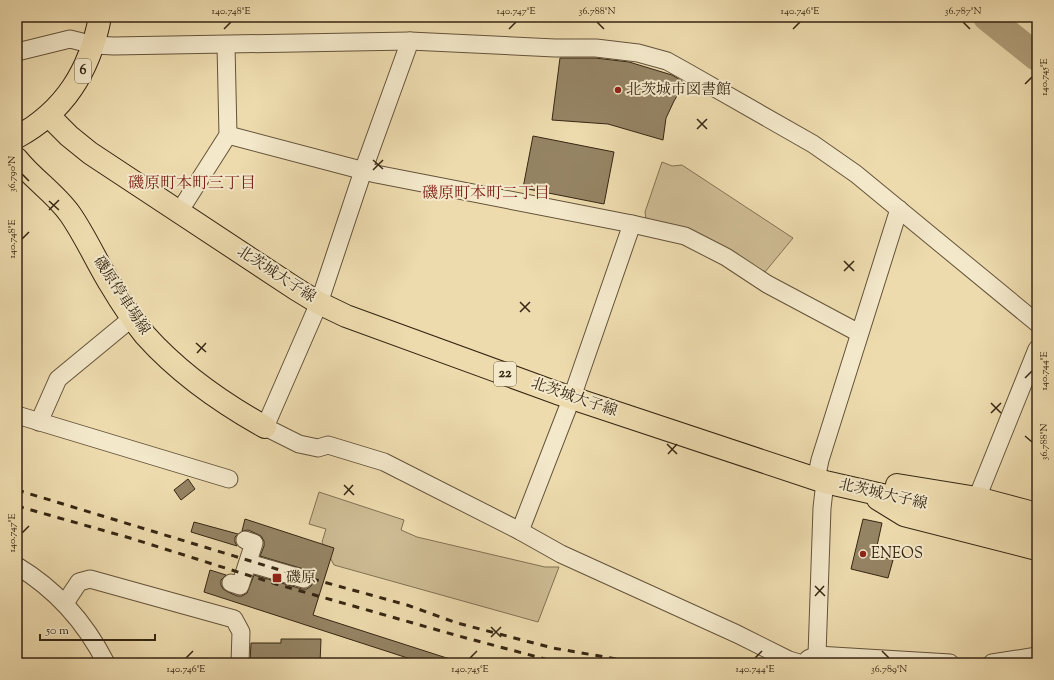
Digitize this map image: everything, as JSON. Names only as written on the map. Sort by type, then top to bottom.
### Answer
[{"type":"main road","name":"6","points":[[17,137],[49,116],[73,89],[94,45],[100,17]]},
{"type":"main road","name":"北茨城大子線","points":[[49,116],[63,131],[90,153],[319,303],[346,316],[572,398],[820,480],[1037,531]]},
{"type":"main road","name":"磯原停車場線","points":[[17,159],[69,212],[112,287],[145,335],[179,368],[212,395],[265,427]]},
{"type":"main road","points":[[867,492],[893,484],[912,486],[977,498],[1037,514]]},
{"type":"main road","points":[[867,492],[904,515],[1037,548]]},
{"type":"street","points":[[17,52],[70,39],[94,45],[226,45],[410,41],[614,50],[638,53],[667,61],[813,144],[856,174],[1037,323]]},
{"type":"street","points":[[410,41],[363,171],[319,303],[265,427],[299,444],[318,448],[328,445],[384,462],[520,531],[561,554],[737,634],[789,660],[799,663],[817,655],[950,663]]},
{"type":"street","points":[[179,212],[228,135],[226,45]]},
{"type":"street","points":[[228,135],[363,171],[632,224],[685,236],[726,257],[767,284],[859,333]]},
{"type":"street","points":[[817,655],[822,508],[820,460],[899,209]]},
{"type":"street","points":[[520,531],[572,398],[632,224]]},
{"type":"street","points":[[39,422],[58,379],[132,318]]},
{"type":"street","points":[[977,498],[1037,349]]},
{"type":"street","points":[[17,415],[229,479]]},
{"type":"street","points":[[234,582],[248,563],[247,543]]},
{"type":"street","points":[[248,563],[304,579]]},
{"type":"street","points":[[17,566],[43,584],[65,603],[94,639],[106,663]]},
{"type":"street","points":[[65,603],[79,582],[90,579],[234,619],[241,632],[240,663]]},
{"type":"street","points":[[992,663],[1037,656]]},
{"type":"shaded area","points":[[662,162],[672,166],[682,165],[793,238],[765,272],[731,252],[646,219],[645,212]]},
{"type":"shaded area","points":[[319,492],[404,520],[401,530],[417,537],[545,567],[559,567],[538,622],[334,565],[322,542],[326,529],[309,524]]},
{"type":"building","name":"北茨城市図書館","points":[[560,58],[595,58],[629,62],[672,75],[685,83],[666,118],[663,140],[608,124],[552,120]]},
{"type":"building","points":[[533,136],[614,152],[604,204],[523,188]]},
{"type":"building","points":[[188,479],[195,489],[181,500],[174,490]]},
{"type":"building","points":[[245,519],[334,548],[313,615],[453,660],[453,663],[423,663],[204,592],[210,570],[226,575],[221,580],[223,589],[237,596],[242,596],[247,593],[254,575],[302,589],[307,589],[311,586],[314,576],[311,572],[260,556],[264,546],[264,541],[261,536],[257,534],[248,530],[242,531]]},
{"type":"building","points":[[863,519],[882,523],[875,555],[893,560],[888,578],[851,569]]},
{"type":"building","points":[[194,522],[238,534],[235,537],[237,546],[191,532]]},
{"type":"building","points":[[281,639],[321,639],[320,663],[250,663],[251,643],[281,643]]},
{"type":"waterway","points":[[987,17],[1037,57]]},
{"type":"railway","points":[[17,490],[280,570],[407,605],[457,623],[553,648],[640,663]]},
{"type":"railway","points":[[17,506],[130,538],[276,584],[560,663]]},
{"type":"place","name":"北茨城市図書館","points":[[618,90]]},
{"type":"place","name":"ENEOS","points":[[863,554]]},
{"type":"place","name":"磯原","points":[[277,578]]},
{"type":"district","name":"磯原町本町三丁目","points":[[192,184]]},
{"type":"district","name":"磯原町本町二丁目","points":[[486,194]]}]
